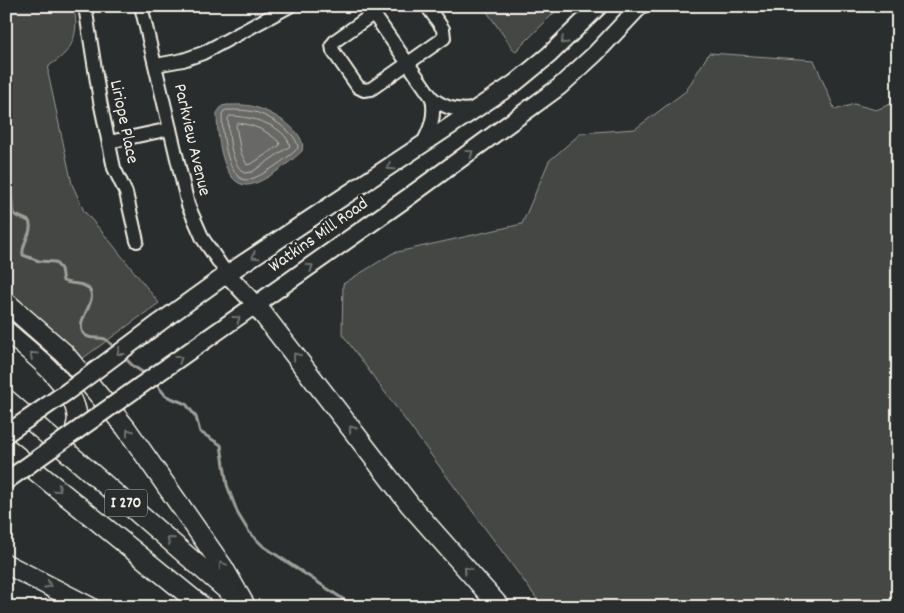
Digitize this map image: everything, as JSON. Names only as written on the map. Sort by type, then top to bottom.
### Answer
[{"type":"highway","points":[[6,302],[64,353],[126,428],[223,567],[246,607]]},
{"type":"highway","points":[[256,305],[410,505],[500,607]]},
{"type":"highway","points":[[6,331],[64,385],[76,406],[78,418],[75,431]]},
{"type":"highway","name":"I 270","points":[[6,400],[246,607]]},
{"type":"highway","name":"I 270","points":[[6,447],[203,607]]},
{"type":"highway","points":[[6,564],[90,607]]},
{"type":"main road","name":"Watkins Mill Road","points":[[6,434],[64,385],[227,274],[515,83],[549,55],[599,6]]},
{"type":"main road","name":"Watkins Mill Road","points":[[6,480],[217,333],[559,87],[595,54],[640,6]]},
{"type":"main road","points":[[227,274],[256,305]]},
{"type":"street","name":"Liriope Place","points":[[85,6],[102,110],[114,168],[126,193],[128,229],[137,241]]},
{"type":"street","points":[[156,65],[202,53],[290,6]]},
{"type":"street","points":[[427,6],[443,29],[444,36],[441,41],[408,64],[371,90],[364,90],[358,87],[332,48],[334,42],[371,10],[408,64],[432,98],[446,107],[455,110],[477,109]]},
{"type":"street","name":"Parkview Avenue","points":[[146,7],[156,65],[188,205],[203,239],[227,274]]},
{"type":"street","points":[[421,146],[429,132],[433,115],[432,98]]},
{"type":"street","points":[[109,142],[170,129]]},
{"type":"shaded area","points":[[6,6],[73,6],[76,18],[74,37],[63,55],[49,66],[48,73],[72,184],[84,211],[159,303],[79,361],[6,295]]},
{"type":"shaded area","points":[[483,6],[561,6],[515,52]]},
{"type":"shaded area","points":[[709,53],[814,60],[835,110],[854,104],[876,110],[898,101],[898,607],[543,607],[342,334],[343,284],[393,253],[522,224],[549,161],[581,133],[635,129],[686,91]]},
{"type":"water","points":[[222,106],[254,107],[280,119],[295,130],[300,137],[302,151],[267,178],[251,185],[237,182],[230,175],[226,166],[218,132],[217,113]]},
{"type":"waterway","points":[[6,189],[11,193],[13,213],[29,221],[30,230],[23,255],[39,261],[55,262],[61,269],[63,281],[84,285],[89,289],[91,299],[82,322],[81,328],[83,333],[91,338],[105,339],[116,350]]},
{"type":"waterway","points":[[123,356],[133,366],[147,375]]},
{"type":"waterway","points":[[155,383],[166,396],[186,404],[196,417],[200,432],[221,445],[227,485],[238,514],[249,532],[263,546],[355,607]]}]
